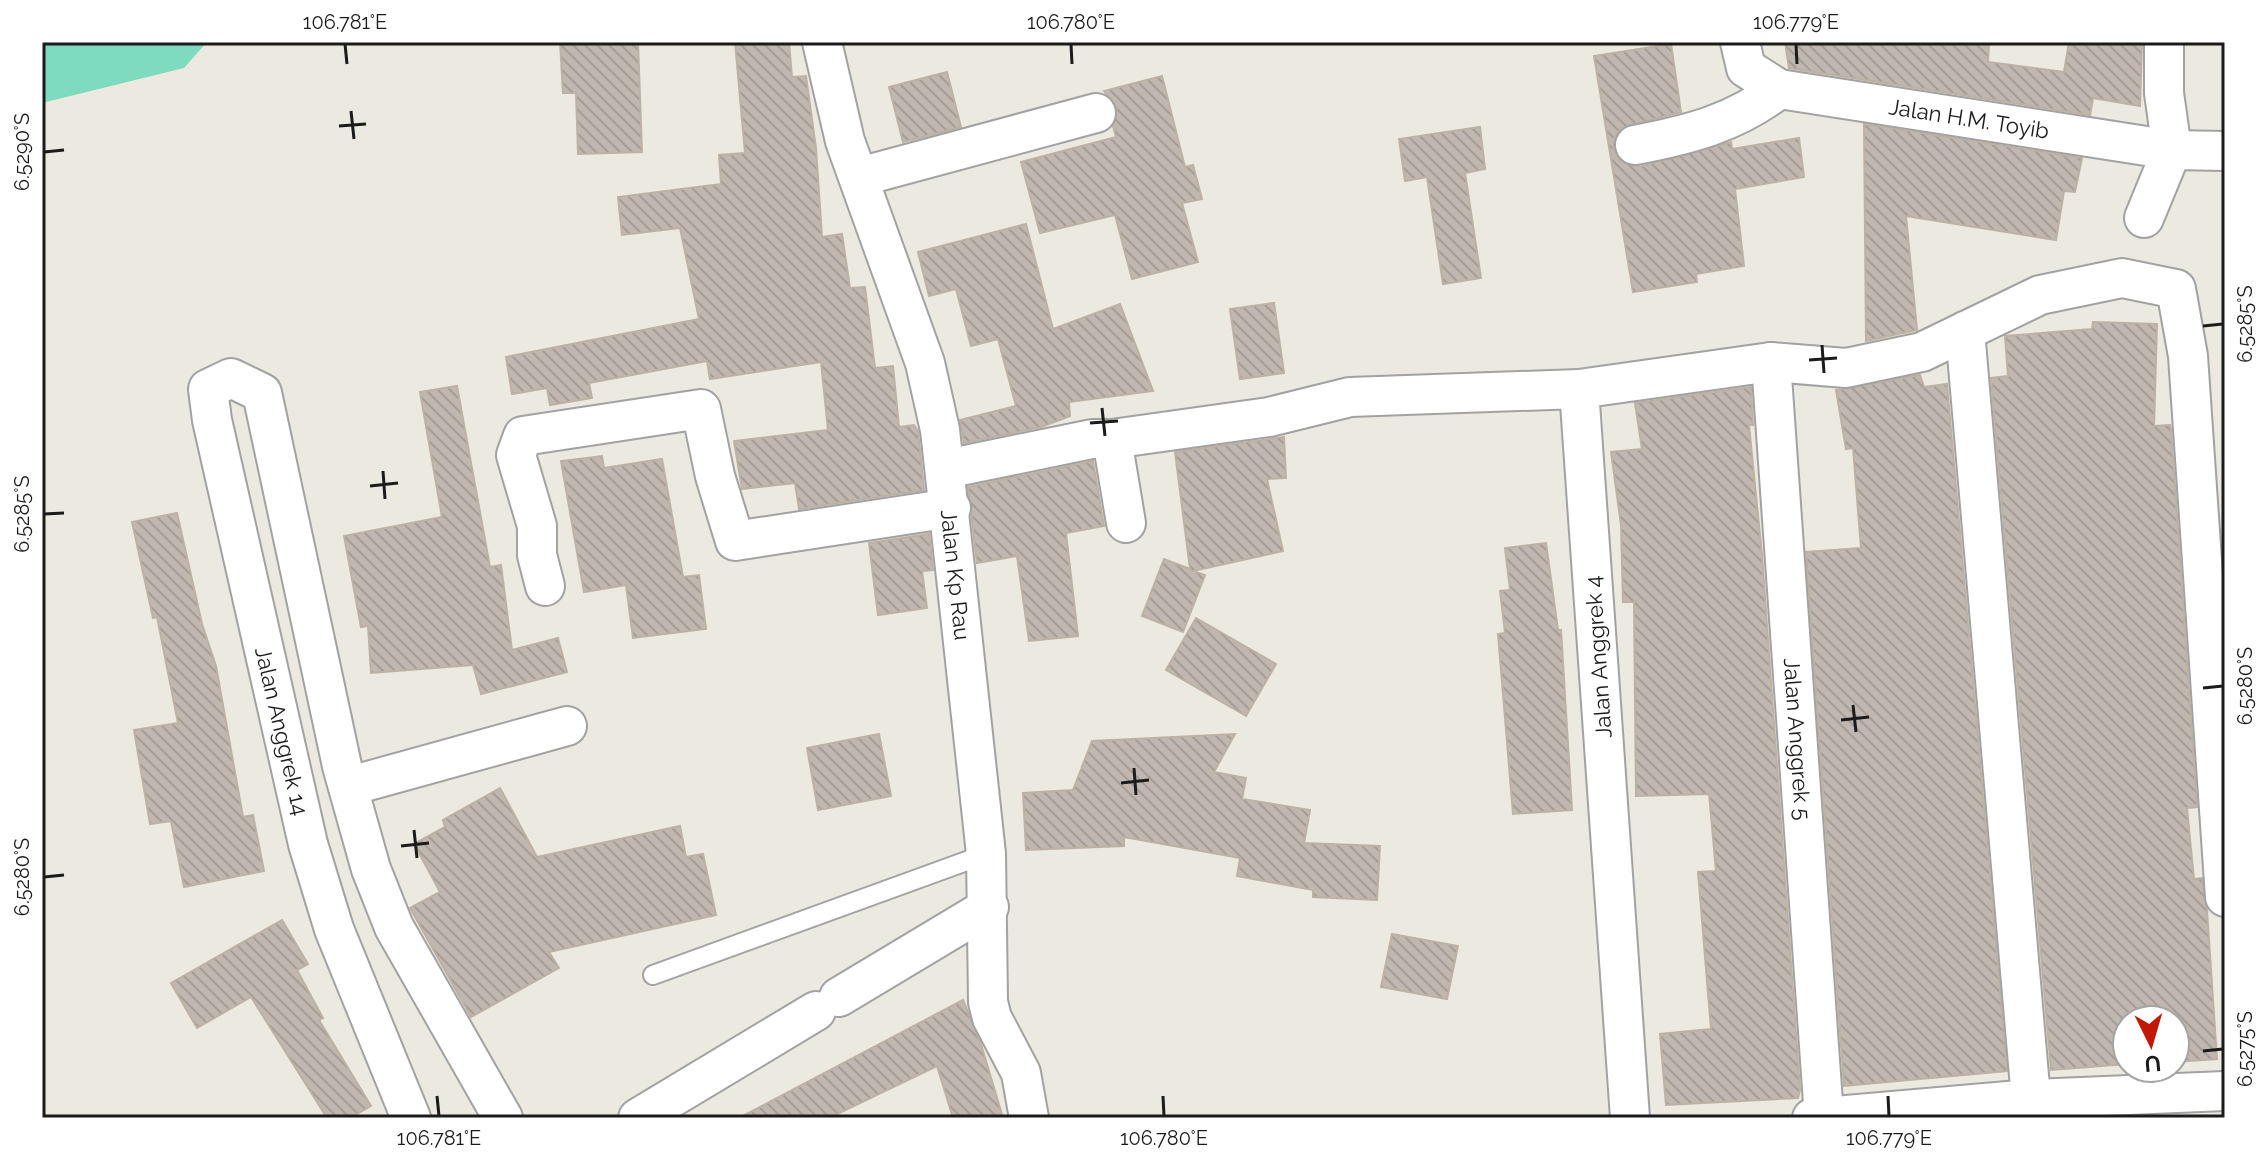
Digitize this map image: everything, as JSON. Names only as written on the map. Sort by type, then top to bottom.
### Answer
[{"type":"street","name":"Jalan Kp Rau","points":[[822,42],[845,141],[925,363],[946,469],[986,854],[988,1002],[992,1018],[1021,1073],[1029,1118]]},
{"type":"street","name":"Jalan H.M. Toyib","points":[[1740,42],[1746,68],[1779,89],[2172,150],[2225,151]]},
{"type":"street","points":[[2144,218],[2172,150],[2164,93],[2164,42]]},
{"type":"street","points":[[1635,145],[1714,126],[1753,110],[1779,89]]},
{"type":"street","points":[[859,177],[1096,113]]},
{"type":"street","points":[[946,469],[1092,439],[1112,439],[1269,417],[1350,397],[1579,389],[1771,362],[1846,368],[1922,352],[2040,295],[2122,278],[2176,289],[2188,356],[2225,897]]},
{"type":"street","points":[[1965,331],[2031,1099]]},
{"type":"street","name":"Jalan Anggrek 5","points":[[1771,362],[1824,1117]]},
{"type":"street","name":"Jalan Anggrek 14","points":[[350,786],[342,766],[262,393],[231,378],[208,389],[212,420],[308,844],[334,929],[411,1118]]},
{"type":"street","name":"Jalan Anggrek 4","points":[[1579,389],[1630,1118]]},
{"type":"street","points":[[545,586],[537,555],[537,526],[516,455],[523,436],[701,409],[715,476],[735,541],[951,508]]},
{"type":"street","points":[[1112,439],[1126,523]]},
{"type":"street","points":[[503,1118],[394,927],[371,869],[350,786],[567,726]]},
{"type":"street","points":[[638,1118],[989,907]]},
{"type":"street","points":[[1812,1118],[2031,1099],[2225,1091]]},
{"type":"lane","points":[[653,975],[986,854]]},
{"type":"green space","points":[[42,42],[207,42],[184,68],[42,103]]},
{"type":"building","points":[[560,42],[638,42],[642,152],[578,154],[576,93],[563,93]]},
{"type":"building","points":[[735,42],[789,42],[792,77],[806,76],[816,148],[822,237],[842,234],[850,288],[865,287],[875,368],[893,366],[899,427],[914,425],[918,431],[924,490],[799,509],[795,483],[742,489],[734,441],[828,430],[821,362],[710,379],[707,361],[589,383],[592,398],[550,405],[547,388],[512,394],[506,357],[699,319],[680,228],[622,235],[618,197],[721,184],[719,155],[745,153]]},
{"type":"building","points":[[1785,42],[1989,42],[1988,62],[2064,72],[2069,42],[2142,42],[2140,106],[2093,98],[2090,115],[1789,68]]},
{"type":"building","points":[[1671,44],[1681,112],[1621,128],[1613,148],[1619,160],[1639,167],[1731,142],[1732,149],[1799,138],[1804,177],[1735,189],[1744,266],[1696,274],[1697,282],[1633,292],[1594,56]]},
{"type":"building","points":[[947,72],[961,127],[903,142],[889,87]]},
{"type":"building","points":[[1162,76],[1185,167],[1193,165],[1202,199],[1182,203],[1198,262],[1132,279],[1115,215],[1040,233],[1021,162],[1116,137],[1113,126],[1117,108],[1104,91]]},
{"type":"building","points":[[1864,124],[2082,158],[2075,192],[2064,191],[2056,240],[1906,216],[1917,330],[1866,341]]},
{"type":"building","points":[[1480,127],[1485,169],[1465,173],[1481,278],[1443,284],[1427,177],[1405,181],[1399,139]]},
{"type":"building","points":[[1026,224],[1053,329],[1120,304],[1153,391],[1069,402],[1070,416],[1041,427],[964,443],[960,420],[1016,406],[998,339],[971,346],[956,289],[929,296],[918,252]]},
{"type":"building","points":[[1274,303],[1284,373],[1240,379],[1230,309]]},
{"type":"building","points":[[2093,322],[2157,324],[2154,426],[2170,425],[2171,429],[2197,807],[2187,808],[2194,879],[2202,878],[2207,910],[2217,1059],[2191,1061],[2191,1004],[2111,1004],[2111,1065],[2051,1070],[1991,378],[2008,376],[2005,336],[2092,329]]},
{"type":"building","points":[[1920,375],[1924,387],[1947,384],[2007,1071],[1844,1086],[1806,552],[1861,548],[1853,448],[1846,449],[1836,390]]},
{"type":"building","points":[[457,386],[490,567],[501,565],[512,650],[558,638],[567,672],[481,694],[473,665],[371,673],[368,626],[361,627],[344,536],[442,517],[420,392]]},
{"type":"building","points":[[1751,387],[1753,425],[1749,425],[1762,555],[1800,1090],[1798,1098],[1666,1105],[1660,1034],[1711,1029],[1698,872],[1716,871],[1709,794],[1636,796],[1634,602],[1623,602],[1621,525],[1611,452],[1642,449],[1635,403]]},
{"type":"building","points":[[1284,437],[1286,478],[1267,479],[1283,551],[1193,571],[1205,575],[1183,632],[1142,616],[1164,559],[1190,569],[1175,452]]},
{"type":"building","points":[[602,456],[604,468],[662,459],[683,577],[699,575],[706,629],[633,638],[626,585],[584,592],[561,461]]},
{"type":"building","points":[[1093,461],[1104,526],[1066,533],[1078,636],[1029,641],[1017,556],[977,563],[968,487]]},
{"type":"building","points":[[177,513],[202,624],[216,666],[243,817],[253,815],[264,871],[184,887],[171,821],[150,824],[134,730],[178,723],[157,617],[153,618],[132,522]]},
{"type":"building","points":[[929,534],[933,570],[922,571],[927,608],[878,615],[869,543]]},
{"type":"building","points":[[1546,543],[1558,630],[1561,630],[1572,810],[1513,814],[1498,634],[1505,633],[1500,591],[1510,590],[1505,548]]},
{"type":"building","points":[[1196,618],[1276,664],[1246,716],[1166,670]]},
{"type":"building","points":[[879,734],[891,796],[818,810],[807,748]]},
{"type":"building","points":[[1235,734],[1214,772],[1246,778],[1242,799],[1310,810],[1304,843],[1380,846],[1377,900],[1313,897],[1313,890],[1237,876],[1240,858],[1124,837],[1124,846],[1026,850],[1023,793],[1073,790],[1092,741]]},
{"type":"building","points":[[500,788],[537,857],[680,826],[686,857],[703,854],[716,915],[549,952],[559,968],[471,1017],[410,908],[440,892],[414,844],[445,827],[443,820]]},
{"type":"building","points":[[282,920],[308,964],[297,970],[323,1018],[319,1020],[371,1106],[350,1118],[327,1118],[251,997],[197,1028],[171,983]]},
{"type":"building","points":[[1392,934],[1458,946],[1447,999],[1381,987]]},
{"type":"building","points":[[963,1000],[981,1044],[1003,1118],[953,1118],[937,1066],[829,1118],[739,1118]]}]
